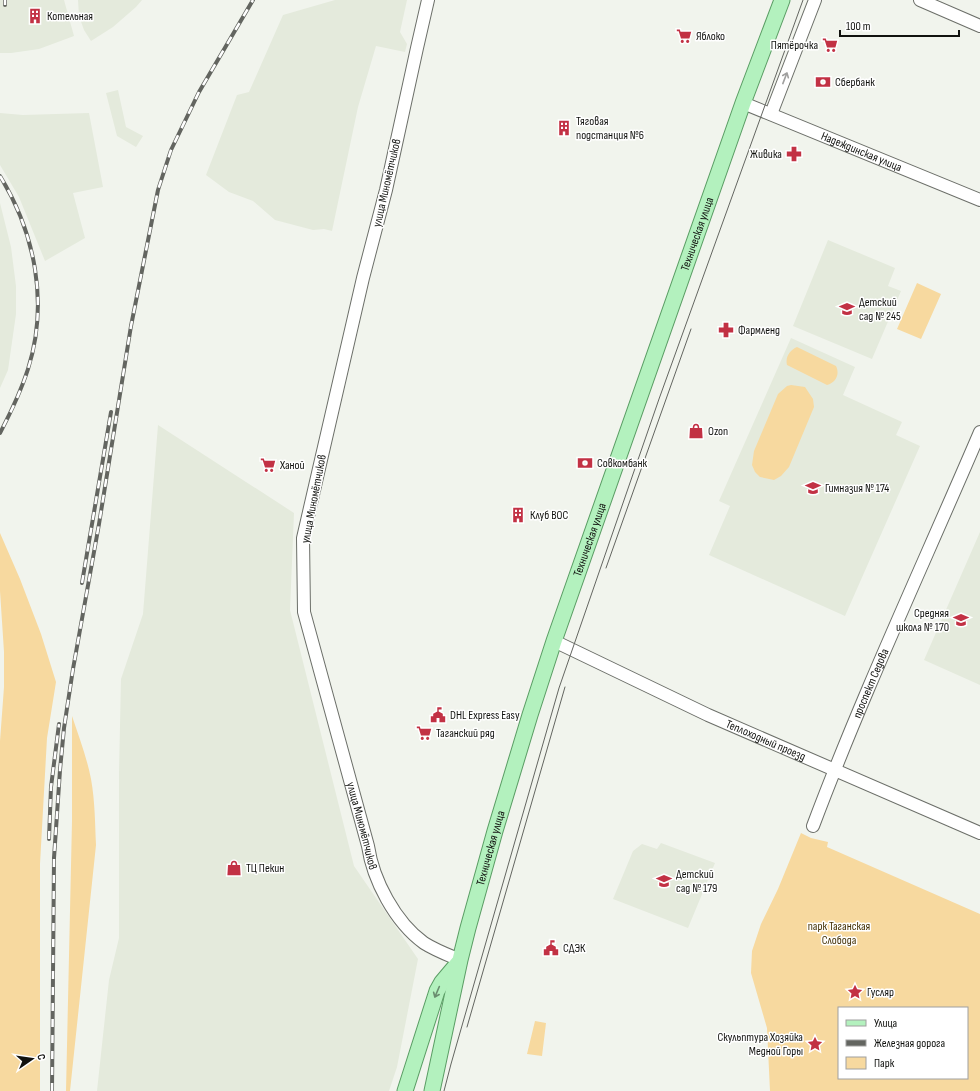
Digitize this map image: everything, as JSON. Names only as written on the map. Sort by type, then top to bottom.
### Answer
[{"type":"main road","name":"Техническая улица","points":[[432,1091],[460,960],[495,831],[530,715],[554,642],[743,102],[782,0]]},
{"type":"main road","points":[[405,1091],[437,991],[442,982],[460,960]]},
{"type":"street","name":"улица Миномётчиков","points":[[428,0],[416,48],[386,190],[363,278],[303,538],[304,612],[375,873],[390,905],[404,924],[425,943],[460,960]]},
{"type":"street","points":[[771,114],[815,0]]},
{"type":"street","points":[[920,0],[980,26]]},
{"type":"street","name":"Надеждинская улица","points":[[743,102],[980,200]]},
{"type":"street","name":"проспект Седова","points":[[813,826],[835,770],[980,432]]},
{"type":"street","name":"Теплоходный проезд","points":[[554,642],[708,715],[980,833]]},
{"type":"shaded area","points":[[0,0],[64,0],[74,36],[39,49],[0,53]]},
{"type":"shaded area","points":[[78,0],[142,0],[113,27],[91,41],[84,30],[79,16]]},
{"type":"shaded area","points":[[335,0],[407,0],[400,32],[407,44],[405,52],[376,46],[358,107],[332,231],[324,229],[313,230],[275,220],[253,201],[229,192],[206,175],[237,95],[249,92],[283,15]]},
{"type":"shaded area","points":[[118,90],[126,127],[143,136],[136,147],[117,136],[106,93]]},
{"type":"shaded area","points":[[0,113],[23,115],[89,113],[103,187],[73,193],[85,238],[45,261],[19,197],[0,165]]},
{"type":"shaded area","points":[[0,203],[11,247],[16,286],[16,314],[8,370],[0,388]]},
{"type":"shaded area","name":"Детский сад № 245","points":[[828,240],[895,268],[888,286],[901,291],[872,359],[793,326]]},
{"type":"shaded area","name":"Гимназия № 174","points":[[791,338],[855,367],[843,395],[902,422],[896,435],[920,446],[845,616],[709,555],[730,506],[719,501]]},
{"type":"shaded area","points":[[158,425],[294,513],[290,610],[354,866],[418,959],[397,1067],[389,1091],[97,1091],[109,980],[119,938],[119,773],[121,679],[143,614]]},
{"type":"shaded area","name":"Средняя школа № 170","points":[[980,532],[980,685],[924,660]]},
{"type":"shaded area","name":"Детский сад № 179","points":[[661,843],[715,863],[688,928],[613,899],[633,851],[642,844],[657,849]]},
{"type":"green space","points":[[917,283],[941,294],[921,339],[897,329]]},
{"type":"green space","points":[[797,347],[836,366],[838,372],[835,380],[827,385],[787,365],[789,354]]},
{"type":"green space","points":[[791,385],[805,387],[813,399],[814,407],[789,467],[781,476],[774,480],[760,477],[755,472],[752,465],[754,451],[778,394],[787,386]]},
{"type":"green space","points":[[0,533],[20,579],[41,634],[56,682],[47,738],[40,864],[40,1091],[0,1091],[0,741],[4,687],[4,652],[0,591]]},
{"type":"green space","points":[[72,716],[91,779],[96,845],[70,1091],[66,1091],[72,821]]},
{"type":"green space","name":"парк Таганская Слобода","points":[[801,833],[811,838],[828,842],[827,847],[980,914],[980,1091],[770,1091],[767,1028],[751,973],[752,951],[761,924],[778,889]]},
{"type":"green space","points":[[535,1021],[546,1023],[542,1056],[527,1054]]},
{"type":"tram line","points":[[444,1091],[559,688],[659,399],[803,0]]},
{"type":"tram line","points":[[606,568],[691,329]]},
{"type":"tram line","points":[[467,1027],[565,687]]},
{"type":"railway","points":[[5,0],[5,5]]},
{"type":"railway","points":[[52,1091],[54,858],[64,728],[131,326],[158,190],[171,150],[199,92],[253,0]]},
{"type":"railway","points":[[0,176],[12,198],[30,245],[38,294],[34,344],[28,369],[16,401],[0,433]]},
{"type":"railway","points":[[82,583],[111,412]]},
{"type":"railway","points":[[49,839],[51,787],[59,724]]},
{"type":"place","name":"Котельная","points":[[35,16]]},
{"type":"place","name":"Яблоко","points":[[684,36]]},
{"type":"place","name":"Пятёрочка","points":[[830,45]]},
{"type":"place","name":"Сбербанк","points":[[823,82]]},
{"type":"place","name":"Тяговая подстанция №6","points":[[564,128]]},
{"type":"place","name":"Живика","points":[[794,154]]},
{"type":"place","name":"Детский сад № 245","points":[[847,309]]},
{"type":"place","name":"Фармленд","points":[[726,330]]},
{"type":"place","name":"Ozon","points":[[696,431]]},
{"type":"place","name":"Совкомбанк","points":[[585,463]]},
{"type":"place","name":"Ханой","points":[[268,465]]},
{"type":"place","name":"Гимназия № 174","points":[[813,488]]},
{"type":"place","name":"Клуб ВОС","points":[[518,515]]},
{"type":"place","name":"Средняя школа № 170","points":[[961,620]]},
{"type":"place","name":"DHL Express Easy","points":[[438,715]]},
{"type":"place","name":"Таганский ряд","points":[[424,733]]},
{"type":"place","name":"ТЦ Пекин","points":[[234,868]]},
{"type":"place","name":"Детский сад № 179","points":[[664,881]]},
{"type":"place","name":"СДЭК","points":[[551,948]]},
{"type":"place","name":"Гусляр","points":[[855,992]]},
{"type":"place","name":"Скульптура Хозяйка Медной Горы","points":[[815,1044]]}]
